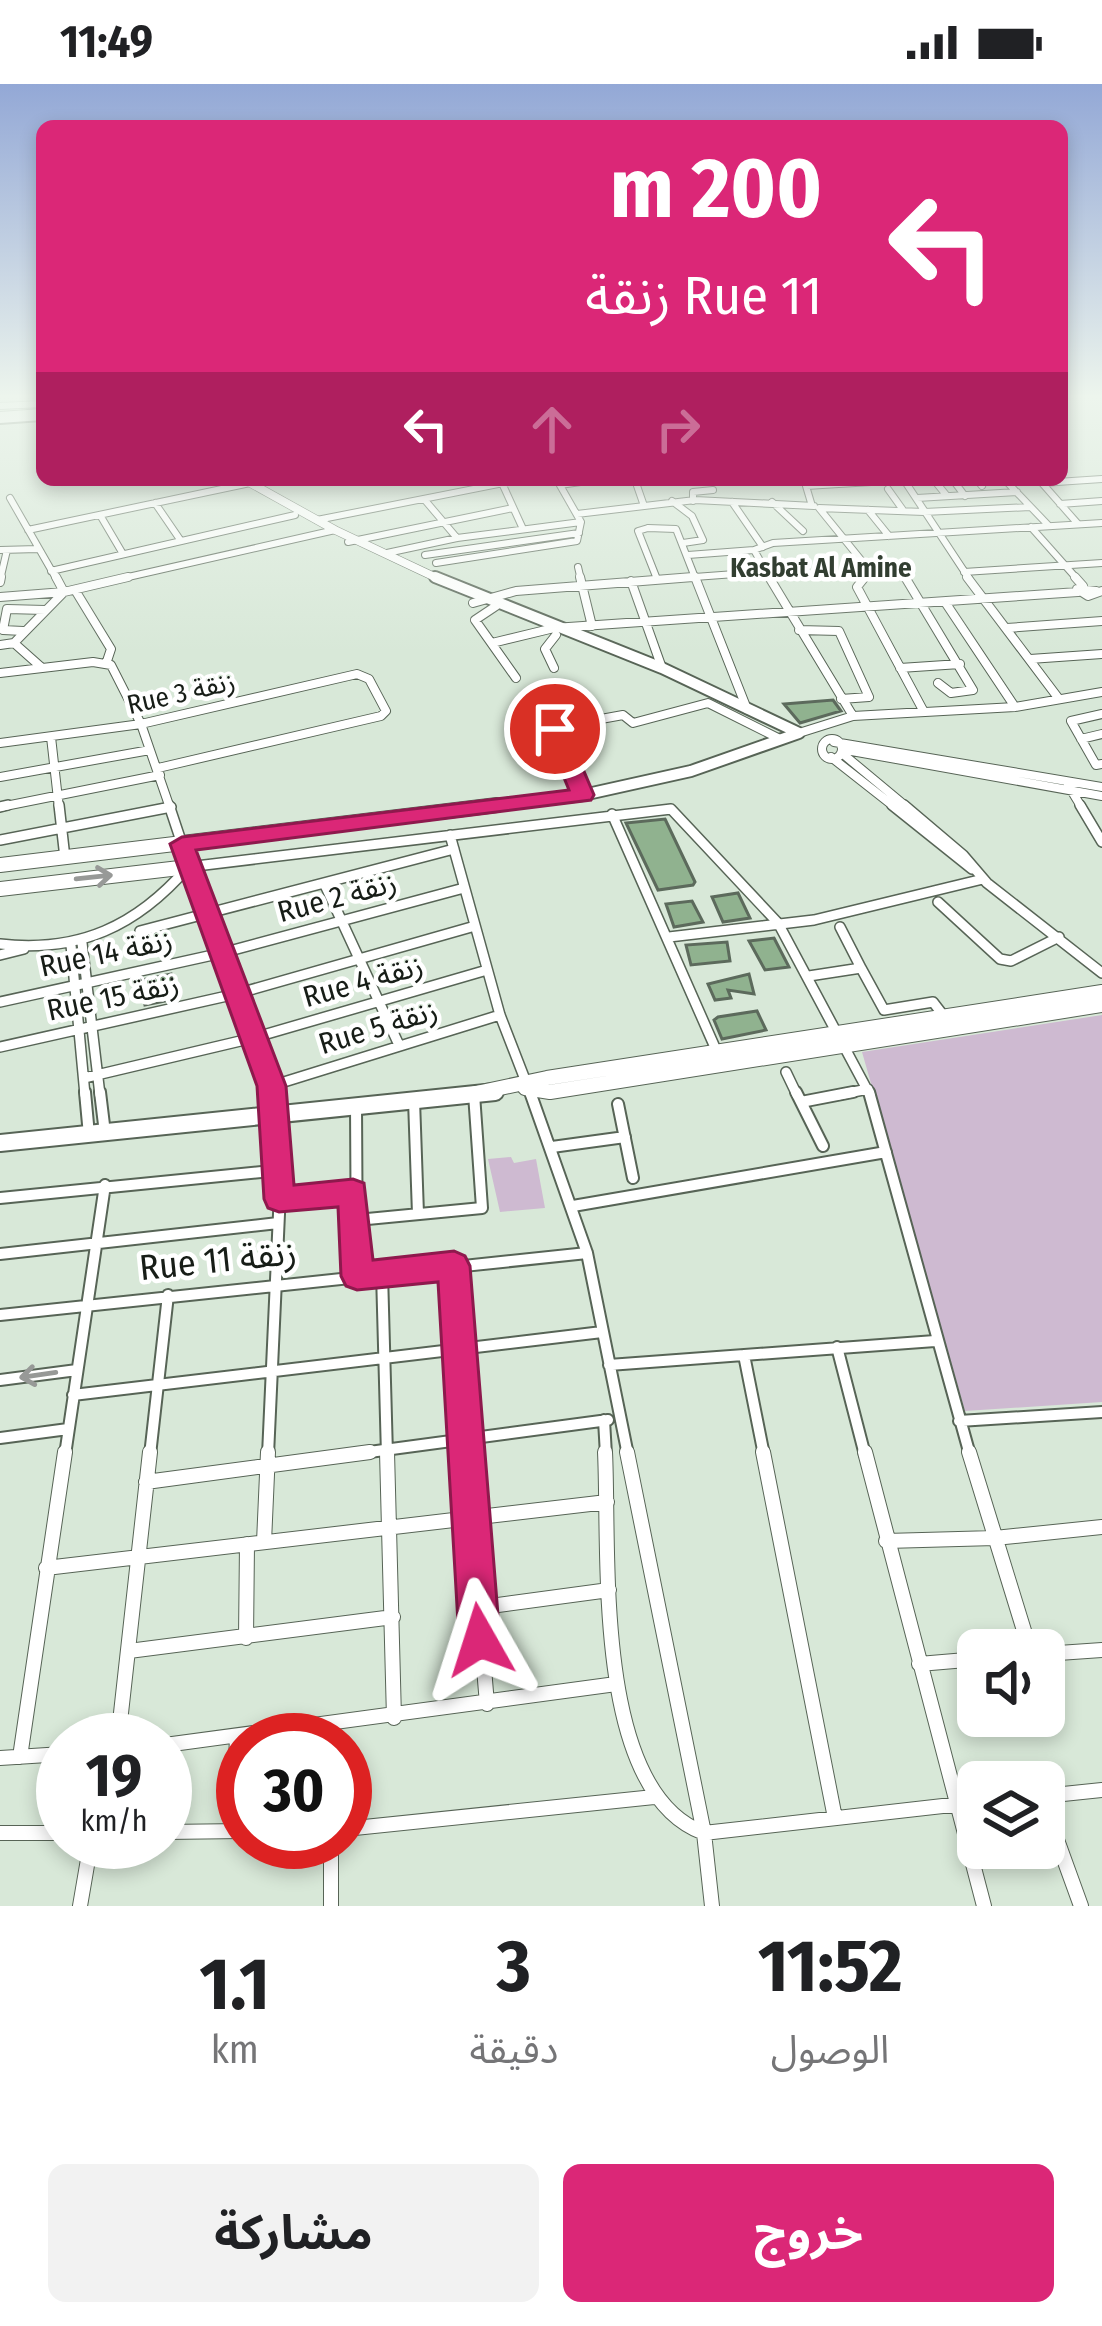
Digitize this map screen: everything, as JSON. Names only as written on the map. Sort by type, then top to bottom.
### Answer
[{"type":"street","points":[[2,549],[30,534],[225,486]]},
{"type":"street","points":[[248,486],[295,515],[539,632]]},
{"type":"street","points":[[250,486],[330,531]]},
{"type":"street","points":[[317,520],[492,486]]},
{"type":"street","points":[[503,486],[523,529]]},
{"type":"street","points":[[436,563],[578,542],[579,518],[560,486]]},
{"type":"street","points":[[637,486],[643,503]]},
{"type":"street","points":[[812,486],[804,487],[816,507],[870,571]]},
{"type":"street","points":[[908,486],[963,572],[1059,699]]},
{"type":"street","points":[[939,486],[947,496]]},
{"type":"street","points":[[957,486],[975,510]]},
{"type":"street","points":[[1011,486],[1049,526]]},
{"type":"street","points":[[1044,486],[1078,524]]},
{"type":"street","points":[[676,502],[679,489]]},
{"type":"street","points":[[888,489],[903,511]]},
{"type":"street","points":[[693,501],[693,492],[713,490]]},
{"type":"street","points":[[916,498],[1017,492]]},
{"type":"street","points":[[1060,504],[1102,497]]},
{"type":"street","points":[[10,498],[64,592]]},
{"type":"street","points":[[424,499],[457,538]]},
{"type":"street","points":[[648,528],[640,508],[676,502]]},
{"type":"street","points":[[676,502],[692,516],[703,540],[683,543]]},
{"type":"street","points":[[732,502],[758,549],[763,572],[853,716]]},
{"type":"street","points":[[387,553],[643,503],[772,502],[924,512],[1030,507]]},
{"type":"street","points":[[772,502],[803,531]]},
{"type":"street","points":[[155,503],[181,541]]},
{"type":"street","points":[[352,541],[512,508]]},
{"type":"street","points":[[868,510],[889,536]]},
{"type":"street","points":[[958,511],[974,531]]},
{"type":"street","points":[[100,515],[123,554]]},
{"type":"street","points":[[52,571],[295,515]]},
{"type":"street","points":[[688,555],[842,539],[1102,523]]},
{"type":"street","points":[[657,579],[638,531],[673,527],[747,709]]},
{"type":"street","points":[[1031,527],[1080,590]]},
{"type":"street","points":[[0,596],[75,590],[330,531]]},
{"type":"street","points":[[425,555],[579,533]]},
{"type":"street","points":[[352,541],[387,553],[477,601],[582,585],[763,572]]},
{"type":"street","points":[[2,549],[38,549]]},
{"type":"street","points":[[1,575],[2,549]]},
{"type":"street","points":[[963,572],[1102,563]]},
{"type":"street","points":[[578,567],[592,626]]},
{"type":"street","points":[[924,712],[856,584],[870,571],[900,569],[960,664],[971,692],[951,693],[938,682]]},
{"type":"street","points":[[632,581],[662,668]]},
{"type":"street","points":[[75,590],[111,649],[106,664],[141,724],[277,1114],[280,1170],[264,1542]]},
{"type":"street","points":[[492,643],[592,626],[1080,590],[1096,593],[1102,610]]},
{"type":"street","points":[[0,645],[14,643],[64,592]]},
{"type":"street","points":[[945,602],[1015,707]]},
{"type":"street","points":[[23,631],[4,631],[2,620],[8,608],[45,610]]},
{"type":"street","points":[[492,608],[662,668],[828,742],[845,752],[978,874]]},
{"type":"street","points":[[492,608],[475,620],[516,678]]},
{"type":"street","points":[[2,620],[15,619]]},
{"type":"street","points":[[1007,628],[1102,621]]},
{"type":"street","points":[[800,631],[839,631],[868,697],[841,699]]},
{"type":"street","points":[[554,668],[545,646],[555,632]]},
{"type":"street","points":[[14,643],[42,668]]},
{"type":"street","points":[[1029,659],[1102,654]]},
{"type":"street","points":[[0,673],[106,664]]},
{"type":"street","points":[[900,668],[960,664]]},
{"type":"street","name":"Rue 3 زنقة","points":[[0,743],[141,724],[357,674],[369,679],[386,710],[381,716],[159,772]]},
{"type":"street","points":[[0,866],[583,795],[692,771],[853,716],[1015,707],[1102,692]]},
{"type":"street","points":[[583,795],[554,730],[557,727],[623,716],[632,723],[708,703],[780,739]]},
{"type":"street","points":[[831,757],[845,752],[1102,790],[1098,761],[1072,719],[1102,714]]},
{"type":"street","points":[[1081,739],[1102,734]]},
{"type":"street","points":[[51,737],[65,858]]},
{"type":"street","points":[[828,742],[820,751],[1102,973]]},
{"type":"street","points":[[828,742],[1068,785],[1102,842]]},
{"type":"street","points":[[0,777],[150,750]]},
{"type":"street","points":[[0,807],[159,772]]},
{"type":"street","points":[[0,889],[660,807],[675,811],[778,923],[868,1089],[935,1341],[1023,1629]]},
{"type":"street","points":[[0,840],[170,808]]},
{"type":"street","points":[[612,814],[717,1052]]},
{"type":"street","points":[[450,835],[500,1015],[573,1206],[609,1365],[609,1590],[616,1684],[624,1720],[654,1797],[687,1830],[704,1833],[957,1804],[837,1347]]},
{"type":"street","points":[[144,946],[140,931],[454,849]]},
{"type":"street","points":[[0,944],[76,944],[153,908],[188,867]]},
{"type":"street","points":[[669,937],[839,915],[978,874]]},
{"type":"street","points":[[325,885],[399,1046]]},
{"type":"street","name":"Rue 2 زنقة","points":[[222,953],[464,888]]},
{"type":"street","points":[[938,902],[1005,961],[1059,937]]},
{"type":"street","points":[[236,994],[475,926]]},
{"type":"street","points":[[840,927],[887,1016]]},
{"type":"street","points":[[76,944],[97,1075],[97,1134]]},
{"type":"street","points":[[0,956],[32,947]]},
{"type":"street","name":"Rue 14 زنقة","points":[[0,1002],[222,953]]},
{"type":"street","points":[[809,976],[861,968]]},
{"type":"street","name":"Rue 4 زنقة","points":[[84,1078],[253,1038],[487,970]]},
{"type":"street","points":[[0,1142],[525,1088],[550,1092],[842,1038],[887,1016],[943,1015],[1102,992]]},
{"type":"street","name":"Rue 15 زنقة","points":[[0,1047],[236,994]]},
{"type":"street","points":[[525,1088],[547,1078],[717,1052],[1102,1005]]},
{"type":"street","name":"Rue 5 زنقة","points":[[271,1086],[500,1015]]},
{"type":"street","points":[[86,1026],[84,1078],[97,1134]]},
{"type":"street","points":[[786,1072],[823,1146]]},
{"type":"street","points":[[801,1102],[868,1089]]},
{"type":"street","points":[[357,1220],[482,1208],[474,1094]]},
{"type":"street","points":[[414,1100],[418,1214]]},
{"type":"street","points":[[618,1104],[633,1178]]},
{"type":"street","points":[[356,1106],[357,1276]]},
{"type":"street","points":[[552,1147],[625,1137]]},
{"type":"street","points":[[573,1206],[886,1152]]},
{"type":"street","points":[[0,1198],[280,1170]]},
{"type":"street","points":[[20,1757],[105,1185]]},
{"type":"street","points":[[279,1199],[353,1192]]},
{"type":"street","points":[[0,1254],[278,1223]]},
{"type":"street","name":"Rue 11 زنقة","points":[[0,1315],[586,1253]]},
{"type":"street","points":[[454,1266],[476,1608],[487,1704]]},
{"type":"street","points":[[382,1274],[394,1718]]},
{"type":"street","points":[[121,1713],[168,1295]]},
{"type":"street","points":[[73,1395],[602,1332]]},
{"type":"street","points":[[609,1365],[935,1341]]},
{"type":"street","points":[[744,1355],[835,1818]]},
{"type":"street","points":[[0,1380],[76,1370]]},
{"type":"street","points":[[959,1421],[1102,1412]]},
{"type":"street","points":[[146,1482],[612,1419]]},
{"type":"street","points":[[612,1419],[704,1833],[711,1906]]},
{"type":"street","points":[[0,1438],[68,1429]]},
{"type":"street","points":[[46,1568],[607,1502]]},
{"type":"street","points":[[886,1540],[995,1538],[1102,1527]]},
{"type":"street","points":[[246,1639],[247,1544]]},
{"type":"street","points":[[476,1608],[609,1590]]},
{"type":"street","points":[[129,1651],[392,1617]]},
{"type":"street","points":[[1065,1653],[1102,1650]]},
{"type":"street","points":[[919,1664],[957,1661]]},
{"type":"street","points":[[372,1721],[616,1684]]},
{"type":"street","points":[[0,1758],[36,1756]]},
{"type":"street","points":[[1065,1796],[1102,1790]]},
{"type":"street","points":[[372,1826],[654,1797]]},
{"type":"street","points":[[0,1833],[36,1833]]},
{"type":"street","points":[[1065,1859],[1082,1906]]},
{"type":"street","points":[[80,1906],[86,1869]]},
{"type":"street","points":[[331,1869],[331,1906]]},
{"type":"street","points":[[974,1869],[984,1906]]},
{"type":"shaded area","points":[[1102,1015],[1102,1402],[965,1411],[862,1052]]},
{"type":"shaded area","points":[[511,1157],[514,1163],[536,1159],[545,1208],[500,1212],[488,1159]]},
{"type":"building","points":[[833,700],[841,711],[800,723],[784,704]]},
{"type":"building","points":[[665,819],[693,885],[658,890],[626,823]]},
{"type":"building","points":[[738,893],[750,918],[723,922],[712,897]]},
{"type":"building","points":[[692,901],[703,922],[674,927],[666,904]]},
{"type":"building","points":[[774,938],[789,967],[765,970],[749,941]]},
{"type":"building","points":[[727,942],[730,961],[691,965],[686,945]]},
{"type":"building","points":[[171,974],[175,999],[145,1005],[142,980]]},
{"type":"building","points":[[749,974],[754,994],[728,990],[731,998],[715,1000],[708,984]]},
{"type":"building","points":[[757,1011],[766,1030],[722,1039],[714,1020]]},
{"type":"district","name":"Kasbat Al Amine","points":[[821,568]]},
{"type":"route","points":[[480,1640],[454,1266],[357,1276],[353,1192],[279,1199],[279,1142],[271,1086],[182,844],[583,795],[555,729]]}]
